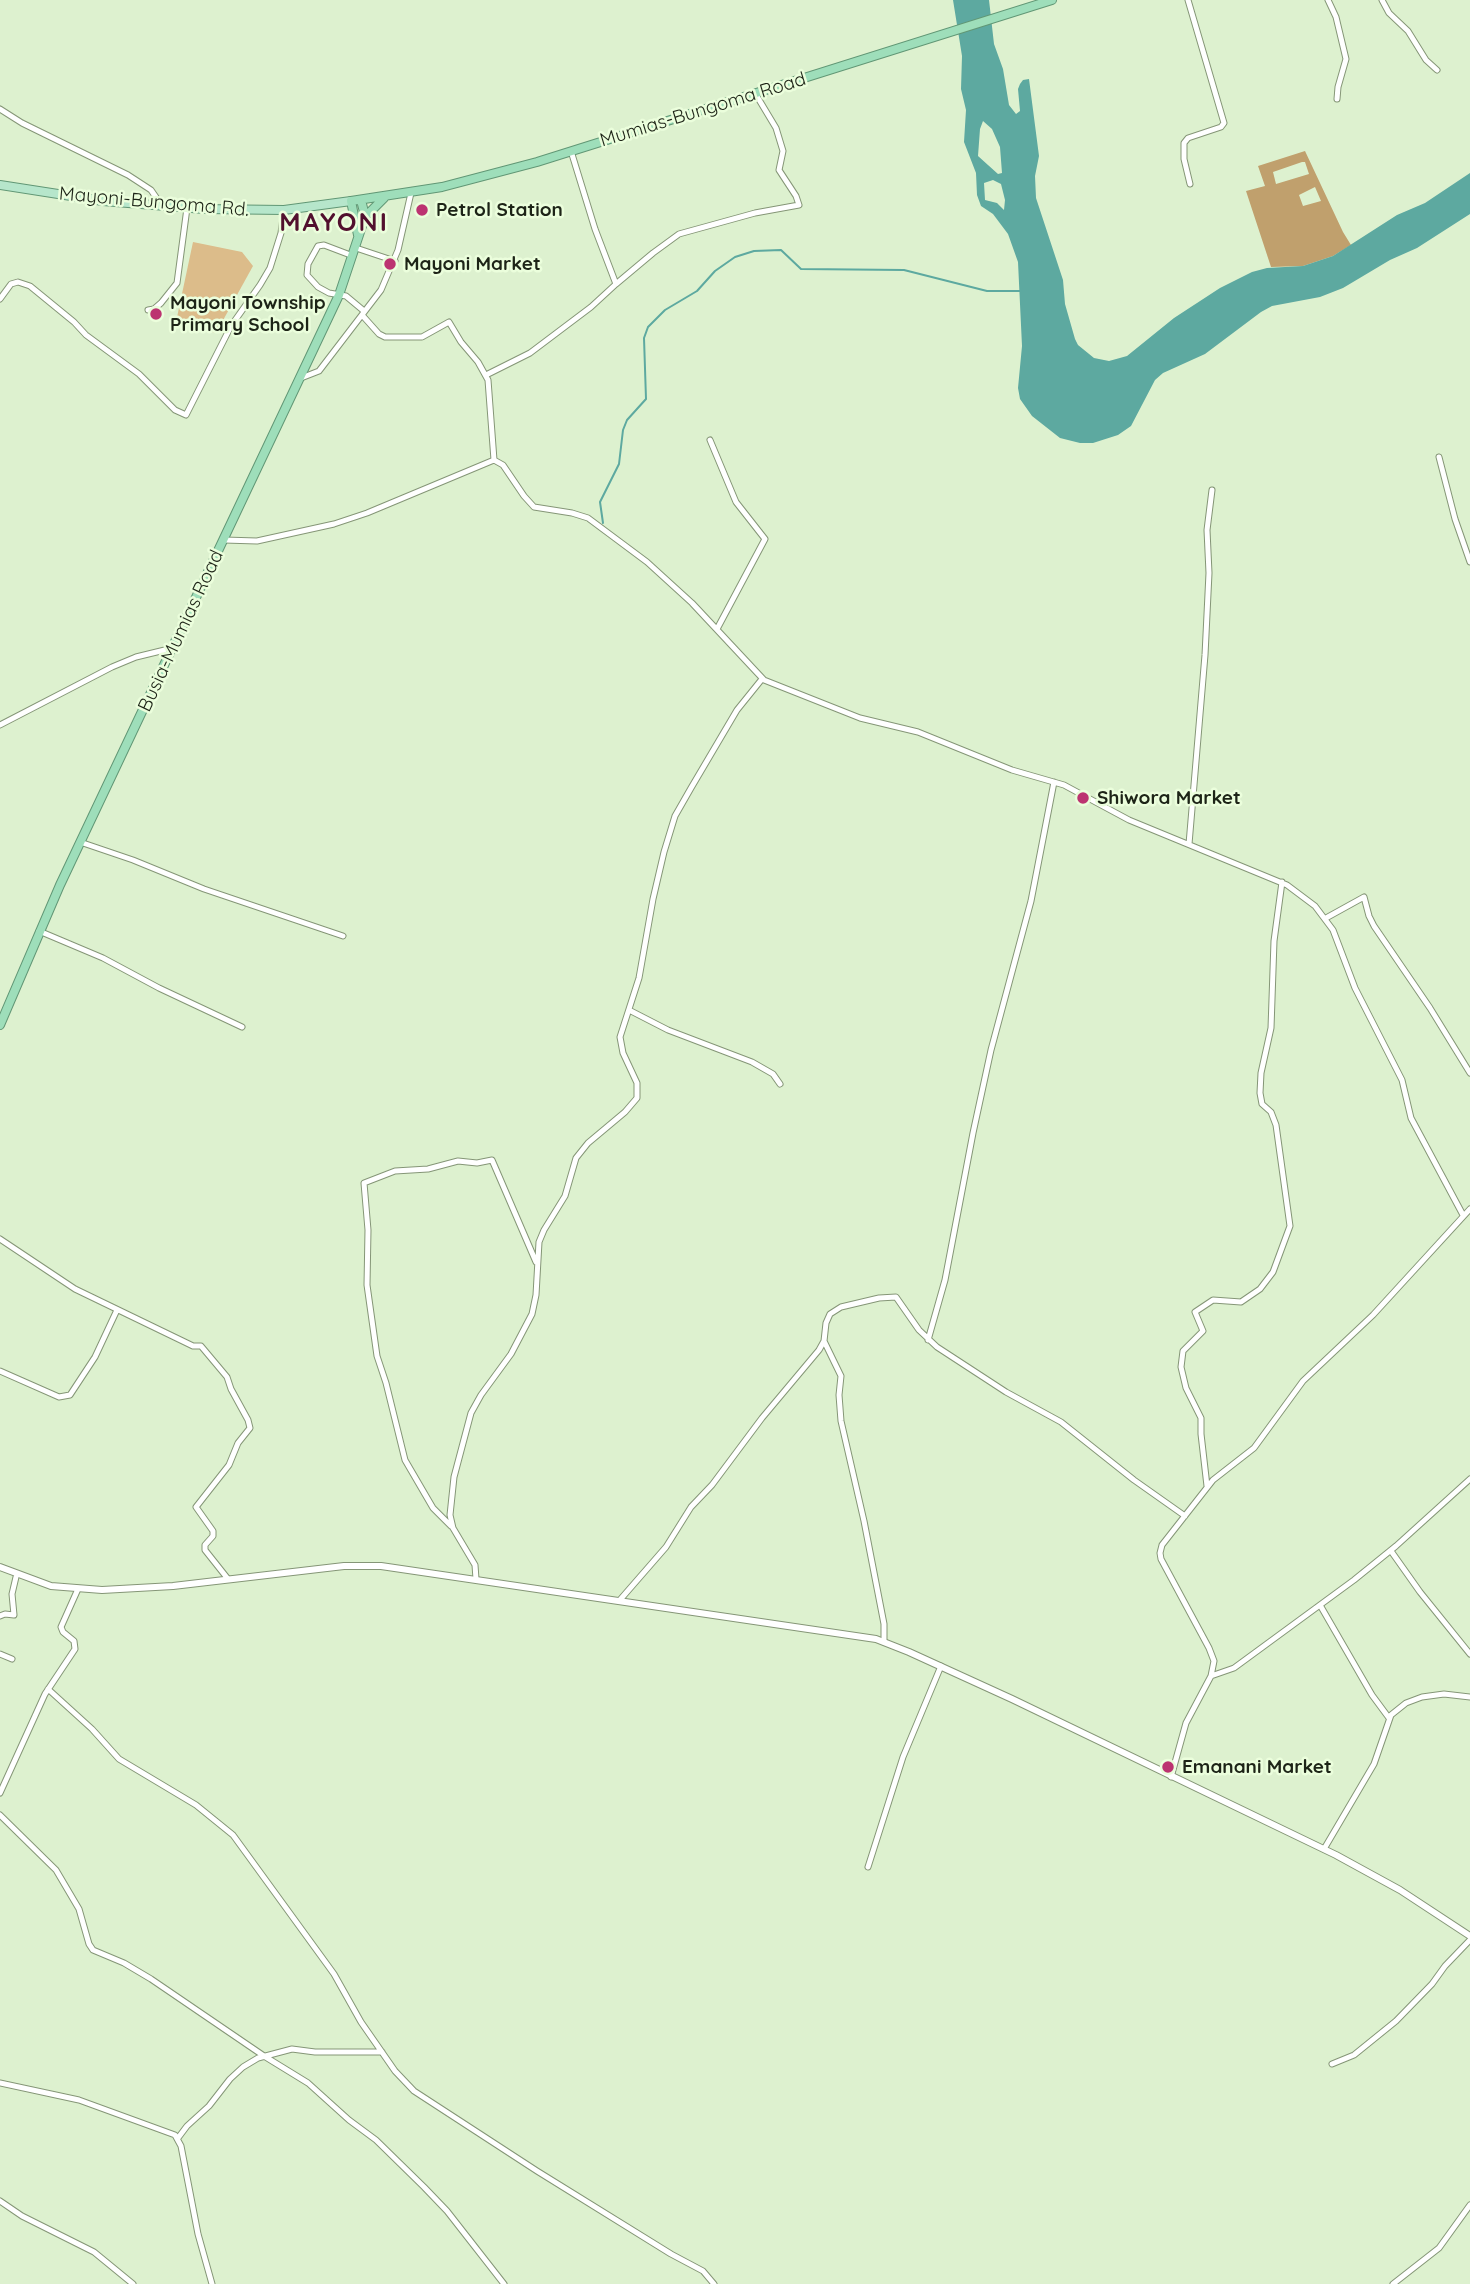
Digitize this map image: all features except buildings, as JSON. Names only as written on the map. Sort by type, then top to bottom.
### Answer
[{"type":"highway","name":"Mumias-Bungoma Road","points":[[351,201],[384,198],[474,179],[1052,0]]},
{"type":"highway","name":"Busia-Mumias Road","points":[[0,1025],[80,842],[339,295],[364,218],[384,198]]},
{"type":"highway","name":"Busia-Mumias Road","points":[[361,200],[364,218]]},
{"type":"highway","name":"Busia-Mumias Road","points":[[351,201],[358,235]]},
{"type":"main road","name":"Mayoni-Bungoma Rd.","points":[[0,185],[103,201],[187,208],[284,210],[351,201]]},
{"type":"street","points":[[1188,0],[1224,123],[1221,127],[1188,138],[1184,143],[1184,159],[1191,184]]},
{"type":"street","points":[[1328,0],[1336,18],[1346,59],[1337,99]]},
{"type":"street","points":[[1382,0],[1426,60],[1437,70]]},
{"type":"street","points":[[486,374],[530,354],[677,235],[755,213],[799,205],[779,170],[783,155],[776,128],[755,93]]},
{"type":"street","points":[[0,109],[22,123],[128,175],[151,190],[162,206]]},
{"type":"street","points":[[571,151],[595,229],[616,284]]},
{"type":"street","points":[[301,378],[312,376],[319,371],[381,290],[395,261],[411,193]]},
{"type":"street","points":[[148,310],[161,303],[177,283],[187,208]]},
{"type":"street","points":[[0,299],[11,284],[18,282],[30,286],[86,335],[139,374],[174,410],[186,415],[231,326],[264,279],[278,244],[284,210]]},
{"type":"street","points":[[395,261],[321,245],[315,249],[308,264],[307,275],[324,290],[349,298],[379,334],[386,337],[422,337],[449,323],[486,374],[490,387],[494,460]]},
{"type":"street","points":[[710,440],[736,502],[765,538],[717,629]]},
{"type":"street","points":[[1439,457],[1455,519],[1470,562]]},
{"type":"street","points":[[224,540],[257,541],[334,524],[494,460]]},
{"type":"street","points":[[494,460],[503,465],[534,507],[572,513],[598,524],[675,587],[762,679],[860,718],[918,732],[1013,770],[1071,788],[1129,820],[1282,882],[1305,897],[1326,918],[1337,938],[1361,1001],[1402,1080],[1411,1118],[1463,1215]]},
{"type":"street","points":[[1189,844],[1205,654],[1209,573],[1207,525],[1212,490]]},
{"type":"street","points":[[0,725],[104,671],[136,657],[173,648]]},
{"type":"street","points":[[453,1528],[450,1515],[451,1495],[471,1413],[512,1354],[532,1314],[541,1237],[565,1196],[572,1167],[579,1153],[625,1112],[636,1098],[637,1083],[620,1042],[639,978],[659,870],[676,816],[737,710],[762,679]]},
{"type":"street","points":[[928,1340],[945,1280],[972,1133],[991,1050],[1031,901],[1054,782]]},
{"type":"street","points":[[80,842],[133,860],[204,890],[344,936]]},
{"type":"street","points":[[1207,1486],[1201,1418],[1186,1388],[1181,1367],[1183,1351],[1203,1331],[1195,1312],[1213,1300],[1241,1301],[1260,1289],[1273,1272],[1290,1226],[1276,1125],[1271,1112],[1262,1104],[1260,1093],[1261,1073],[1271,1028],[1274,941],[1282,882]]},
{"type":"street","points":[[1326,918],[1364,897],[1368,916],[1374,926],[1470,1073]]},
{"type":"street","points":[[39,931],[103,958],[242,1027]]},
{"type":"street","points":[[629,1010],[668,1030],[752,1062],[773,1074],[780,1084]]},
{"type":"street","points":[[476,1579],[475,1565],[453,1528],[433,1508],[407,1464],[377,1356],[367,1286],[368,1230],[364,1183],[395,1171],[428,1169],[458,1161],[477,1163],[492,1160],[536,1263]]},
{"type":"street","points":[[1171,1777],[1186,1723],[1211,1676],[1214,1661],[1160,1556],[1162,1545],[1207,1486],[1250,1452],[1303,1381],[1373,1315],[1470,1209]]},
{"type":"street","points":[[0,1238],[70,1286],[189,1344],[205,1349],[227,1377],[248,1420],[249,1429],[238,1443],[229,1465],[195,1506],[214,1531],[205,1545],[205,1550],[228,1579]]},
{"type":"street","points":[[620,1601],[666,1547],[691,1507],[726,1468],[824,1341],[827,1320],[837,1309],[892,1296],[897,1298],[928,1340],[1006,1392],[1061,1422],[1185,1516]]},
{"type":"street","points":[[0,1371],[59,1397],[70,1395],[94,1357],[117,1310]]},
{"type":"street","points":[[824,1341],[841,1376],[841,1421],[864,1521],[884,1624],[884,1642]]},
{"type":"street","points":[[1211,1676],[1234,1668],[1391,1551],[1470,1479]]},
{"type":"street","points":[[1391,1551],[1470,1654]]},
{"type":"street","points":[[0,1567],[51,1586],[130,1589],[363,1565],[846,1633],[884,1642],[941,1666],[1324,1849],[1400,1890],[1470,1938],[1432,1984],[1396,2021],[1354,2055],[1332,2064]]},
{"type":"street","points":[[0,1616],[14,1615],[12,1594],[16,1577]]},
{"type":"street","points":[[0,1793],[48,1689],[75,1649],[74,1641],[61,1627],[78,1589]]},
{"type":"street","points":[[1320,1605],[1372,1695],[1389,1718]]},
{"type":"street","points":[[0,1654],[12,1659]]},
{"type":"street","points":[[868,1867],[903,1757],[941,1666]]},
{"type":"street","points":[[48,1689],[119,1759],[196,1805],[233,1835],[334,1974],[357,2017],[395,2071],[421,2097],[641,2236],[703,2271],[714,2284]]},
{"type":"street","points":[[1324,1849],[1374,1764],[1389,1718],[1406,1703],[1422,1697],[1444,1694],[1470,1697]]},
{"type":"street","points":[[0,1815],[56,1870],[79,1909],[93,1950],[130,1966],[264,2056],[302,2078],[376,2140],[447,2211],[505,2284]]},
{"type":"street","points":[[212,2284],[198,2234],[178,2138],[209,2106],[230,2078],[249,2062],[292,2049],[315,2052],[382,2052]]},
{"type":"street","points":[[0,2083],[79,2099],[161,2129],[178,2138]]},
{"type":"street","points":[[0,2201],[22,2216],[94,2252],[133,2284]]},
{"type":"street","points":[[1393,2284],[1439,2248],[1470,2205]]},
{"type":"shaded area","points":[[1305,151],[1351,245],[1333,256],[1303,266],[1271,267],[1246,191],[1265,186],[1258,166]],"holes":[[[1305,162],[1309,174],[1276,184],[1273,172]],[[1315,187],[1321,201],[1303,206],[1299,195]]]},
{"type":"shaded area","points":[[193,242],[242,252],[253,266],[216,333],[176,322]]},
{"type":"water","points":[[953,0],[989,0],[994,44],[1003,69],[1009,105],[1016,114],[1020,111],[1018,89],[1023,80],[1029,79],[1039,156],[1035,176],[1036,198],[1063,280],[1065,304],[1075,339],[1078,345],[1094,358],[1109,361],[1127,356],[1174,318],[1220,288],[1252,272],[1267,268],[1303,266],[1333,256],[1397,215],[1425,203],[1470,173],[1470,214],[1417,248],[1390,260],[1343,288],[1320,297],[1272,306],[1205,354],[1163,373],[1155,380],[1131,426],[1118,435],[1093,443],[1060,438],[1032,416],[1020,399],[1018,388],[1022,346],[1018,262],[1008,234],[993,214],[981,206],[977,195],[976,173],[964,142],[966,110],[961,89],[962,56]],"holes":[[[983,121],[992,129],[1000,147],[1002,173],[998,174],[978,156]],[[993,180],[1001,184],[1005,200],[1004,210],[997,203],[985,200],[984,183]]]},
{"type":"waterway","points":[[603,523],[600,502],[619,464],[623,430],[627,420],[646,399],[644,338],[648,327],[665,310],[697,291],[715,271],[735,257],[754,251],[781,250],[801,269],[904,270],[987,291],[1021,291]]},
{"type":"place","name":"Petrol Station","points":[[422,210]]},
{"type":"place","name":"Mayoni Market","points":[[390,264]]},
{"type":"place","name":"Mayoni Township Primary School","points":[[156,314]]},
{"type":"place","name":"Shiwora Market","points":[[1083,798]]},
{"type":"place","name":"Emanani Market","points":[[1168,1767]]},
{"type":"district","name":"MAYONI","points":[[334,223]]}]
